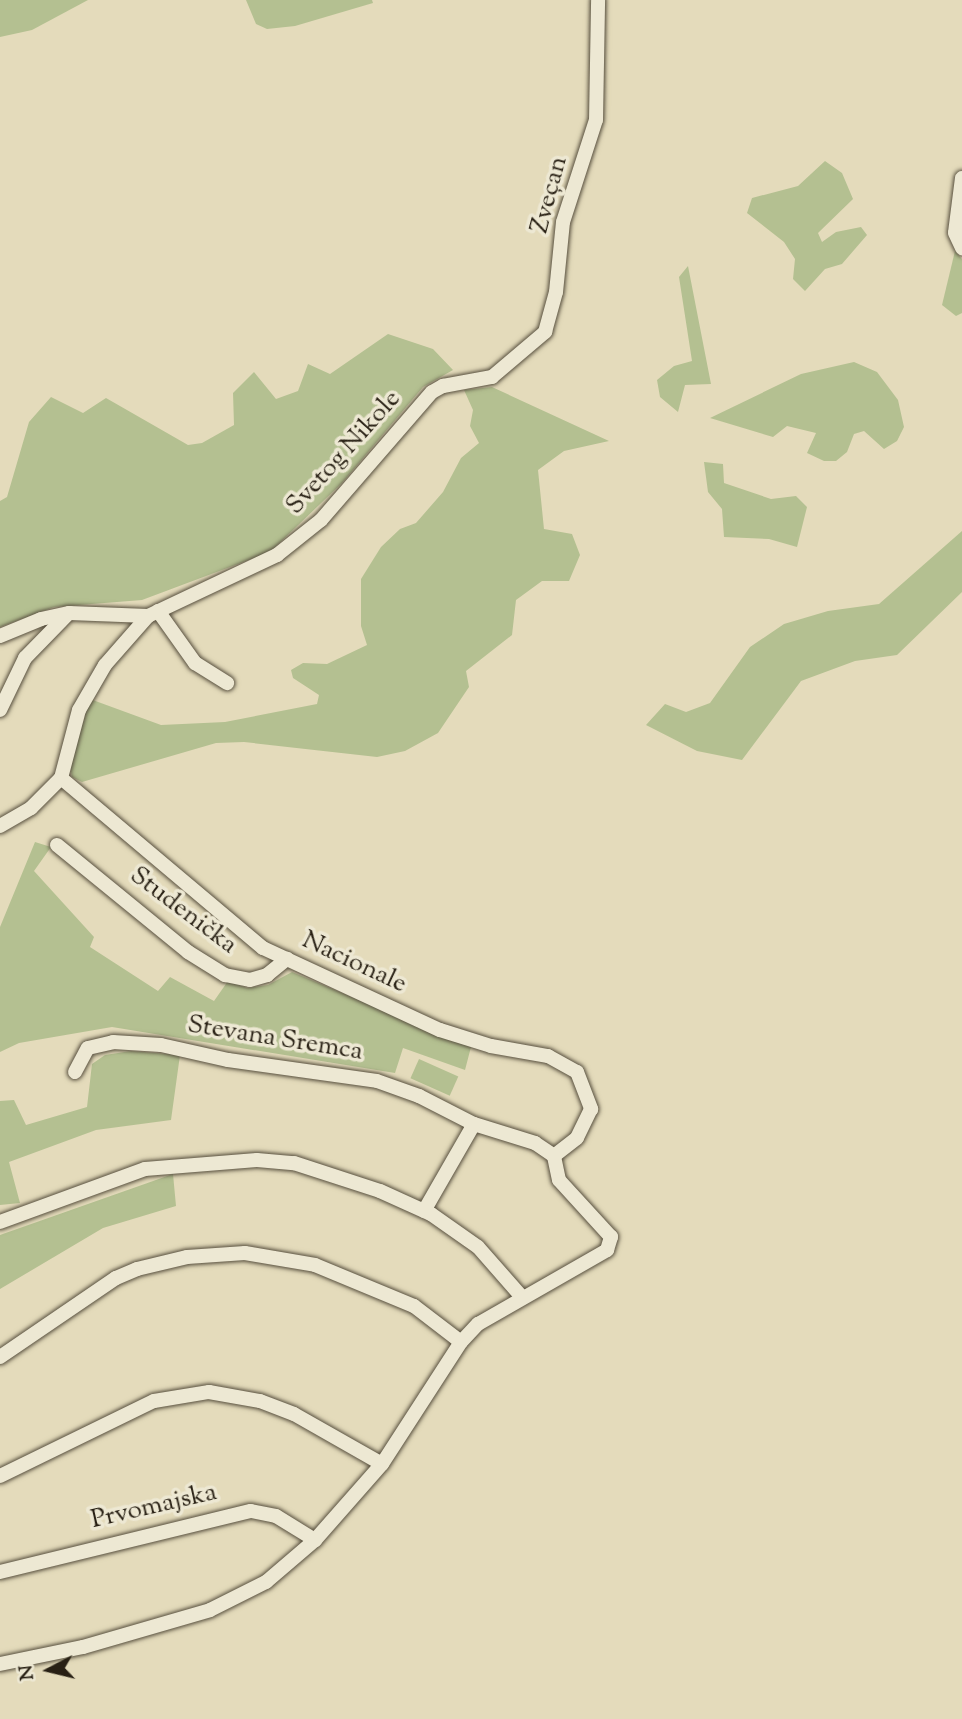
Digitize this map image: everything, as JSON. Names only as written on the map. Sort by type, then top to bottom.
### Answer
[{"type":"street","name":"Zveçan","points":[[492,377],[534,345],[549,319],[563,222],[596,120],[598,0]]},
{"type":"street","points":[[962,178],[955,233],[962,248]]},
{"type":"street","name":"Svetog Nikole","points":[[61,778],[79,710],[106,665],[153,613],[277,555],[321,520],[432,392],[443,386],[492,377]]},
{"type":"street","points":[[0,710],[25,659],[69,613]]},
{"type":"street","points":[[0,636],[41,619],[69,613],[153,613],[195,663],[227,683]]},
{"type":"street","points":[[0,826],[31,808],[61,778]]},
{"type":"street","name":"Nacionale","points":[[61,778],[263,948],[440,1030],[491,1046],[548,1056],[577,1072],[591,1109],[576,1139],[554,1156]]},
{"type":"street","name":"Studenička","points":[[57,845],[188,952],[225,975],[250,981],[267,975],[287,959]]},
{"type":"street","name":"Stevana Sremca","points":[[75,1072],[88,1048],[113,1042],[161,1045],[228,1060],[377,1080],[419,1096],[474,1124],[535,1143],[554,1156]]},
{"type":"street","points":[[424,1211],[474,1124]]},
{"type":"street","points":[[0,1664],[83,1647],[210,1610],[266,1582],[315,1540],[382,1464],[461,1342],[489,1314],[586,1263],[609,1244],[606,1230],[559,1180],[554,1156]]},
{"type":"street","points":[[0,1222],[145,1169],[257,1160],[320,1169],[424,1211],[478,1247],[521,1296]]},
{"type":"street","points":[[0,1357],[116,1278],[137,1269],[187,1257],[245,1253],[315,1265],[414,1306],[461,1342]]},
{"type":"street","points":[[0,1476],[154,1401],[209,1392],[260,1401],[294,1414],[382,1464]]},
{"type":"street","name":"Prvomajska","points":[[0,1572],[251,1511],[276,1516],[315,1540]]},
{"type":"green space","points":[[0,0],[88,0],[32,30],[0,37]]},
{"type":"green space","points":[[246,0],[372,0],[373,3],[295,26],[267,29],[256,24]]},
{"type":"green space","points":[[825,161],[842,173],[853,199],[818,233],[822,242],[836,232],[861,227],[867,235],[842,264],[825,269],[805,291],[793,279],[795,259],[784,242],[747,213],[752,198],[798,186]]},
{"type":"green space","points":[[955,251],[962,259],[962,313],[956,316],[942,305]]},
{"type":"green space","points":[[688,266],[711,384],[685,385],[678,412],[660,397],[657,380],[674,366],[692,361],[679,277]]},
{"type":"green space","points":[[388,334],[433,349],[453,370],[423,387],[342,483],[270,552],[142,600],[54,607],[0,627],[0,501],[7,497],[29,422],[51,397],[83,413],[106,398],[188,445],[202,443],[234,425],[233,393],[254,372],[276,399],[298,391],[308,364],[330,374]]},
{"type":"green space","points":[[854,362],[877,372],[898,400],[904,427],[897,441],[884,449],[864,431],[854,434],[847,452],[836,461],[824,461],[807,453],[816,433],[787,426],[773,437],[710,418],[801,374]]},
{"type":"green space","points":[[492,387],[609,441],[564,451],[538,470],[544,529],[572,534],[580,555],[569,581],[542,581],[516,600],[512,635],[466,671],[469,687],[438,733],[405,751],[377,757],[244,742],[216,743],[82,782],[72,777],[70,766],[90,699],[161,725],[225,722],[317,704],[319,695],[293,678],[291,670],[303,663],[327,664],[367,645],[361,626],[361,579],[381,547],[400,529],[416,523],[443,492],[461,458],[479,443],[470,426],[473,410],[464,390]]},
{"type":"green space","points":[[704,462],[723,464],[724,483],[771,499],[796,496],[807,507],[797,547],[769,539],[724,537],[722,509],[708,492]]},
{"type":"green space","points":[[962,531],[962,592],[897,655],[855,661],[801,681],[742,760],[697,751],[646,725],[665,704],[686,712],[710,703],[750,647],[784,624],[828,611],[879,604]]},
{"type":"green space","points":[[35,842],[51,847],[34,871],[94,937],[90,947],[158,991],[170,977],[214,1001],[228,981],[247,988],[268,985],[292,972],[471,1047],[465,1070],[403,1048],[395,1073],[112,1027],[19,1043],[0,1052],[0,927]]},
{"type":"green space","points":[[131,1051],[180,1055],[171,1120],[96,1130],[9,1162],[20,1203],[0,1205],[0,1101],[14,1100],[26,1125],[87,1107],[92,1064],[105,1055]]},
{"type":"green space","points":[[419,1059],[458,1076],[450,1096],[410,1078]]},
{"type":"green space","points":[[173,1174],[176,1206],[103,1228],[0,1289],[0,1235]]}]
